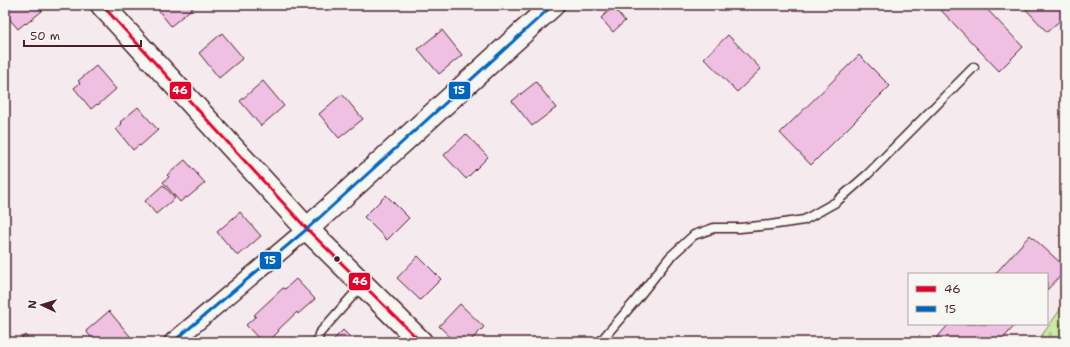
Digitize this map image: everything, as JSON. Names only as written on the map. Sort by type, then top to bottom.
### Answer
[{"type":"main road","points":[[102,5],[307,229],[421,342]]},
{"type":"main road","points":[[307,229],[553,5]]},
{"type":"street","points":[[173,342],[307,229]]},
{"type":"lane","points":[[600,342],[670,257],[694,235],[714,228],[740,228],[804,220],[836,202],[867,175],[974,67]]},
{"type":"lane","points":[[318,342],[320,334],[325,327],[363,284]]},
{"type":"green space","points":[[1065,303],[1065,342],[1037,342]]},
{"type":"building","points":[[9,5],[36,5],[42,11],[18,29],[5,14],[5,8]]},
{"type":"building","points":[[154,5],[194,5],[195,6],[171,26]]},
{"type":"building","points":[[936,5],[983,5],[1023,47],[999,71]]},
{"type":"building","points":[[1022,5],[1058,5],[1065,13],[1065,16],[1047,32]]},
{"type":"building","points":[[613,7],[625,21],[613,32],[601,18]]},
{"type":"building","points":[[442,30],[462,55],[439,74],[418,49]]},
{"type":"building","points":[[222,33],[243,58],[219,78],[199,53]]},
{"type":"building","points":[[728,35],[761,69],[737,92],[704,58]]},
{"type":"building","points":[[859,55],[890,86],[811,165],[780,133]]},
{"type":"building","points":[[96,66],[116,89],[98,105],[97,104],[91,109],[74,88],[80,83],[78,81]]},
{"type":"building","points":[[263,81],[284,106],[261,126],[240,101]]},
{"type":"building","points":[[536,82],[556,108],[532,126],[512,101]]},
{"type":"building","points":[[342,94],[363,119],[339,138],[319,114]]},
{"type":"building","points":[[138,107],[158,130],[140,146],[139,145],[133,150],[116,129],[122,124],[120,122]]},
{"type":"building","points":[[466,134],[488,157],[466,179],[444,155]]},
{"type":"building","points":[[185,160],[205,183],[180,202],[163,182],[169,177],[167,175]]},
{"type":"building","points":[[163,185],[175,198],[156,214],[145,201]]},
{"type":"building","points":[[386,195],[409,218],[387,240],[364,217]]},
{"type":"building","points":[[240,212],[261,236],[238,256],[217,232]]},
{"type":"building","points":[[1030,235],[1065,267],[1065,271],[1048,289],[1048,273],[996,273]]},
{"type":"building","points":[[418,256],[441,279],[420,300],[397,278]]},
{"type":"building","points":[[296,279],[315,299],[298,314],[297,312],[268,342],[262,342],[246,325],[256,316],[254,315],[283,288],[285,289]]},
{"type":"building","points":[[460,304],[484,327],[469,342],[455,342],[439,326]]},
{"type":"building","points":[[109,311],[130,336],[123,342],[95,342],[86,331]]},
{"type":"building","points":[[948,325],[1015,325],[1000,342],[933,342]]},
{"type":"building","points":[[343,330],[353,340],[354,339],[357,342],[331,342]]},
{"type":"building","points":[[25,335],[31,342],[17,342]]},
{"type":"transit line","name":"46","points":[[102,5],[307,229],[421,342]]},
{"type":"transit line","name":"15","points":[[173,342],[307,229],[553,5]]}]
